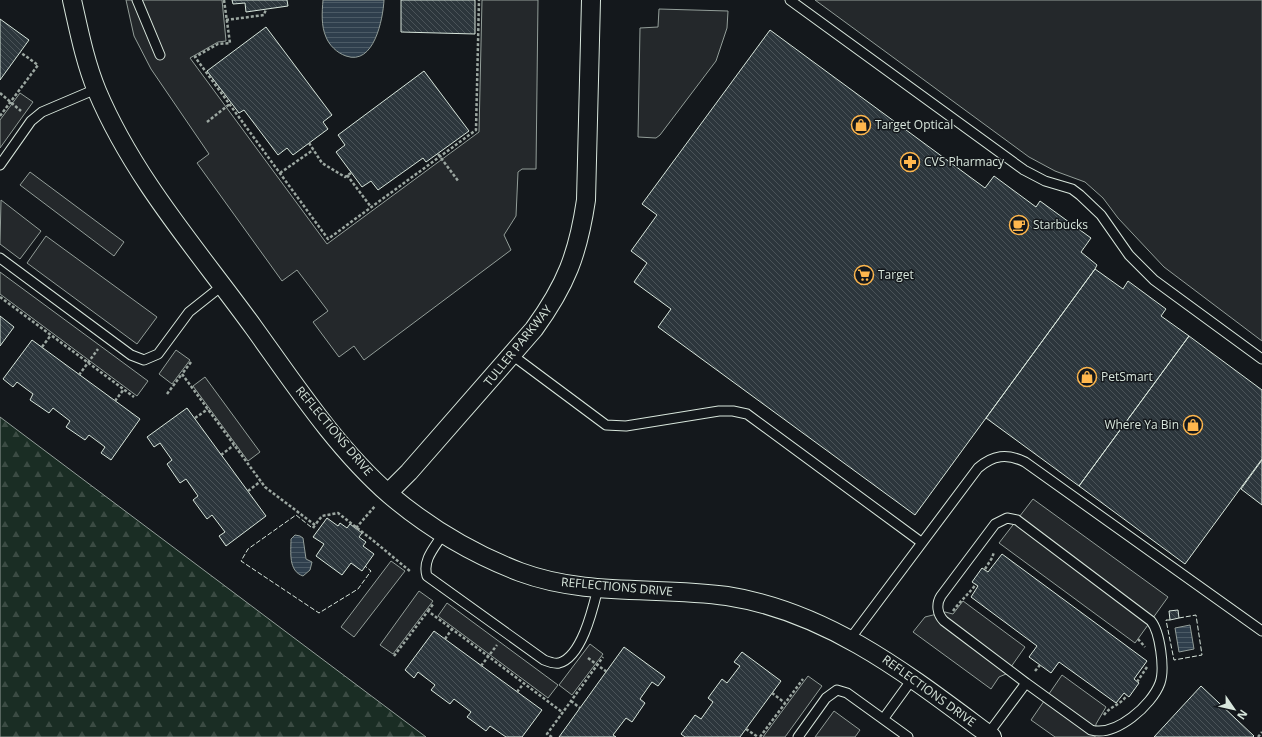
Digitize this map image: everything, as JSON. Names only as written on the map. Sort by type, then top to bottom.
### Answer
[{"type":"street","name":"REFLECTIONS DRIVE","points":[[72,0],[82,44],[96,89],[114,128],[134,161],[162,203],[298,388],[339,441],[388,493],[443,534],[464,546],[524,573],[554,582],[598,588],[694,593],[746,600],[791,612],[850,639],[883,658],[913,678],[990,735]]},
{"type":"street","name":"TULLER PARKWAY","points":[[388,493],[409,472],[534,329],[553,303],[563,285],[573,260],[582,230],[586,187],[590,0]]},
{"type":"lane","points":[[137,0],[160,55]]},
{"type":"lane","points":[[790,0],[1024,170],[1045,181],[1072,189],[1080,195],[1101,215],[1129,255],[1154,280],[1262,359]]},
{"type":"lane","points":[[0,165],[31,121],[42,112],[96,89]]},
{"type":"lane","points":[[0,258],[107,337],[138,358],[144,360],[152,358],[158,354],[189,312],[223,285]]},
{"type":"lane","points":[[512,355],[606,426],[626,426],[719,412],[733,411],[747,414],[921,542]]},
{"type":"lane","points":[[850,639],[921,542],[978,468],[995,457],[1006,455],[1016,457],[1262,631]]},
{"type":"lane","points":[[1011,518],[1017,520],[1153,624],[1157,634],[1162,662],[1160,684],[1136,713],[1129,720],[1115,728],[1100,732],[1091,730],[1026,683],[944,621],[938,610],[940,596],[995,524],[1002,519],[1011,518]]},
{"type":"lane","points":[[443,534],[425,564],[427,576],[544,660],[551,663],[558,663],[566,659],[576,648],[591,616],[598,588]]},
{"type":"lane","points":[[884,718],[913,678]]},
{"type":"lane","points":[[990,735],[1026,683]]},
{"type":"lane","points":[[798,737],[826,698],[837,690],[847,693],[884,718],[908,737]]},
{"type":"path","points":[[224,0],[230,43],[218,44],[195,57],[328,239],[371,208],[439,155],[476,130],[479,0]]},
{"type":"path","points":[[226,20],[264,15],[266,9]]},
{"type":"path","points":[[0,116],[38,65],[20,52]]},
{"type":"path","points":[[0,93],[11,101],[31,121]]},
{"type":"path","points":[[207,122],[230,104]]},
{"type":"path","points":[[309,143],[322,163],[345,177],[351,172]]},
{"type":"path","points":[[280,173],[313,150]]},
{"type":"path","points":[[439,155],[459,182]]},
{"type":"path","points":[[347,175],[371,208]]},
{"type":"path","points":[[0,297],[134,397]]},
{"type":"path","points":[[42,347],[51,335]]},
{"type":"path","points":[[79,375],[107,337]]},
{"type":"path","points":[[167,394],[191,362]]},
{"type":"path","points":[[182,374],[265,487],[315,525]]},
{"type":"path","points":[[115,401],[124,389]]},
{"type":"path","points":[[195,418],[208,409]]},
{"type":"path","points":[[221,455],[234,445]]},
{"type":"path","points":[[248,491],[261,481]]},
{"type":"path","points":[[356,528],[388,493]]},
{"type":"path","points":[[313,528],[322,516],[338,513],[416,576]]},
{"type":"path","points":[[944,621],[962,598],[968,595],[976,584]]},
{"type":"path","points":[[394,656],[434,603]]},
{"type":"path","points":[[428,611],[562,712]]},
{"type":"path","points":[[445,639],[452,629]]},
{"type":"path","points":[[481,666],[506,633]]},
{"type":"path","points":[[576,648],[607,672]]},
{"type":"path","points":[[552,737],[547,734],[603,657]]},
{"type":"path","points":[[746,729],[759,737],[803,679]]},
{"type":"path","points":[[517,692],[524,683]]},
{"type":"path","points":[[772,693],[785,703]]},
{"type":"path","points":[[571,701],[580,708]]},
{"type":"path","points":[[1258,737],[1262,732]]},
{"type":"green space","points":[[0,417],[426,737],[0,737]]},
{"type":"shaded area","points":[[126,0],[222,0],[226,41],[218,42],[190,58],[327,244],[479,132],[482,0],[538,0],[536,169],[522,169],[518,172],[516,216],[504,235],[511,250],[364,360],[354,346],[339,357],[313,322],[328,311],[297,270],[282,281],[197,163],[209,154],[151,69],[134,36]]},
{"type":"shaded area","points":[[815,0],[1262,0],[1262,341],[1164,267],[1118,218],[1103,198],[1085,182],[1055,171],[1029,157]]},
{"type":"shaded area","points":[[659,9],[728,11],[727,28],[716,61],[660,135],[656,138],[638,137],[640,28],[658,27]]},
{"type":"shaded area","points":[[20,93],[33,102],[0,148],[0,120]]},
{"type":"shaded area","points":[[30,172],[124,242],[114,256],[20,185]]},
{"type":"shaded area","points":[[1,200],[41,231],[20,259],[0,244]]},
{"type":"shaded area","points":[[46,236],[157,317],[137,344],[27,263]]},
{"type":"shaded area","points":[[0,272],[148,381],[137,396],[0,294]]},
{"type":"shaded area","points":[[176,350],[190,360],[172,384],[159,374]]},
{"type":"shaded area","points":[[205,377],[260,452],[248,461],[193,386]]},
{"type":"shaded area","points":[[1033,499],[1168,597],[1135,643],[999,543]]},
{"type":"shaded area","points":[[391,561],[405,571],[354,637],[341,627]]},
{"type":"shaded area","points":[[419,591],[433,601],[393,654],[380,645]]},
{"type":"shaded area","points":[[963,601],[1025,647],[1006,674],[999,677],[991,689],[913,632],[925,617],[945,612],[953,614]]},
{"type":"shaded area","points":[[447,603],[558,685],[548,698],[438,616]]},
{"type":"shaded area","points":[[590,644],[603,654],[572,695],[559,685]]},
{"type":"shaded area","points":[[1062,675],[1106,707],[1096,724],[1095,737],[1055,737],[1031,720]]},
{"type":"shaded area","points":[[808,676],[822,686],[785,737],[763,737]]},
{"type":"shaded area","points":[[834,711],[860,730],[855,737],[815,737]]},
{"type":"water","points":[[323,0],[384,0],[379,29],[370,48],[364,54],[356,57],[346,56],[337,51],[329,43],[324,33],[322,14]]},
{"type":"water","points":[[295,535],[303,538],[306,559],[312,562],[310,570],[303,576],[298,574],[295,570],[291,560],[291,539]]},
{"type":"water","points":[[1190,625],[1194,649],[1179,652],[1175,628]]},
{"type":"building","points":[[232,0],[287,0],[288,6],[246,12],[245,3],[233,4]]},
{"type":"building","points":[[401,0],[475,0],[475,34],[401,32]]},
{"type":"building","points":[[0,19],[29,40],[0,80]]},
{"type":"building","points":[[266,27],[332,115],[323,122],[328,129],[293,155],[287,148],[278,155],[244,110],[239,113],[207,71]]},
{"type":"building","name":"Target","points":[[770,30],[985,188],[994,176],[1036,207],[1040,201],[1091,238],[1081,252],[1097,265],[1095,269],[915,515],[658,327],[671,309],[634,282],[647,263],[631,251],[657,215],[642,204]]},
{"type":"building","points":[[424,71],[469,131],[426,162],[423,158],[378,190],[371,181],[362,187],[336,152],[345,145],[338,135]]},
{"type":"building","name":"PetSmart","points":[[1095,269],[1123,289],[1128,281],[1166,309],[1161,316],[1189,336],[1079,486],[986,418]]},
{"type":"building","points":[[0,316],[14,327],[0,346]]},
{"type":"building","name":"Where Ya Bin","points":[[1189,336],[1262,390],[1262,459],[1185,564],[1079,486]]},
{"type":"building","points":[[32,340],[140,419],[111,460],[101,453],[105,447],[89,435],[85,440],[66,427],[70,421],[53,408],[49,413],[30,400],[33,394],[17,382],[13,387],[3,379]]},
{"type":"building","points":[[187,408],[266,516],[226,546],[219,536],[225,532],[212,515],[207,519],[193,500],[198,496],[186,479],[180,483],[167,464],[172,460],[160,443],[154,447],[147,437]]},
{"type":"building","points":[[1262,460],[1262,505],[1241,489]]},
{"type":"building","points":[[327,518],[338,526],[340,523],[347,528],[350,524],[362,533],[359,537],[366,542],[363,546],[374,554],[362,571],[351,563],[342,575],[316,556],[324,544],[313,537]]},
{"type":"building","points":[[1002,554],[1147,661],[1134,679],[1139,683],[1129,697],[1124,693],[1116,703],[1059,662],[1051,673],[1029,657],[1037,646],[971,597],[978,586],[972,582],[982,568],[988,572]]},
{"type":"building","points":[[1178,610],[1179,618],[1170,620],[1169,611]]},
{"type":"building","points":[[434,631],[542,710],[522,737],[506,737],[490,726],[486,731],[467,717],[471,712],[454,699],[450,704],[431,690],[435,685],[418,672],[414,678],[405,670]]},
{"type":"building","points":[[624,647],[665,677],[658,686],[652,682],[640,699],[645,703],[632,722],[626,718],[613,735],[616,737],[559,737]]},
{"type":"building","points":[[742,652],[781,681],[740,737],[685,737],[681,734],[695,715],[701,719],[713,702],[708,698],[722,679],[727,683],[740,666],[734,662]]},
{"type":"building","points":[[1201,686],[1254,736],[1154,737]]},
{"type":"fence","points":[[311,527],[296,515],[248,549],[241,561],[319,613],[358,589],[371,571],[365,566]]},
{"type":"fence","points":[[1170,620],[1166,620],[1174,660],[1202,655],[1196,615],[1179,618]]},
{"type":"place","name":"Target Optical","points":[[861,125]]},
{"type":"place","name":"CVS Pharmacy","points":[[910,162]]},
{"type":"place","name":"Starbucks","points":[[1019,225]]},
{"type":"place","name":"Target","points":[[864,275]]},
{"type":"place","name":"PetSmart","points":[[1087,377]]},
{"type":"place","name":"Where Ya Bin","points":[[1193,425]]}]
